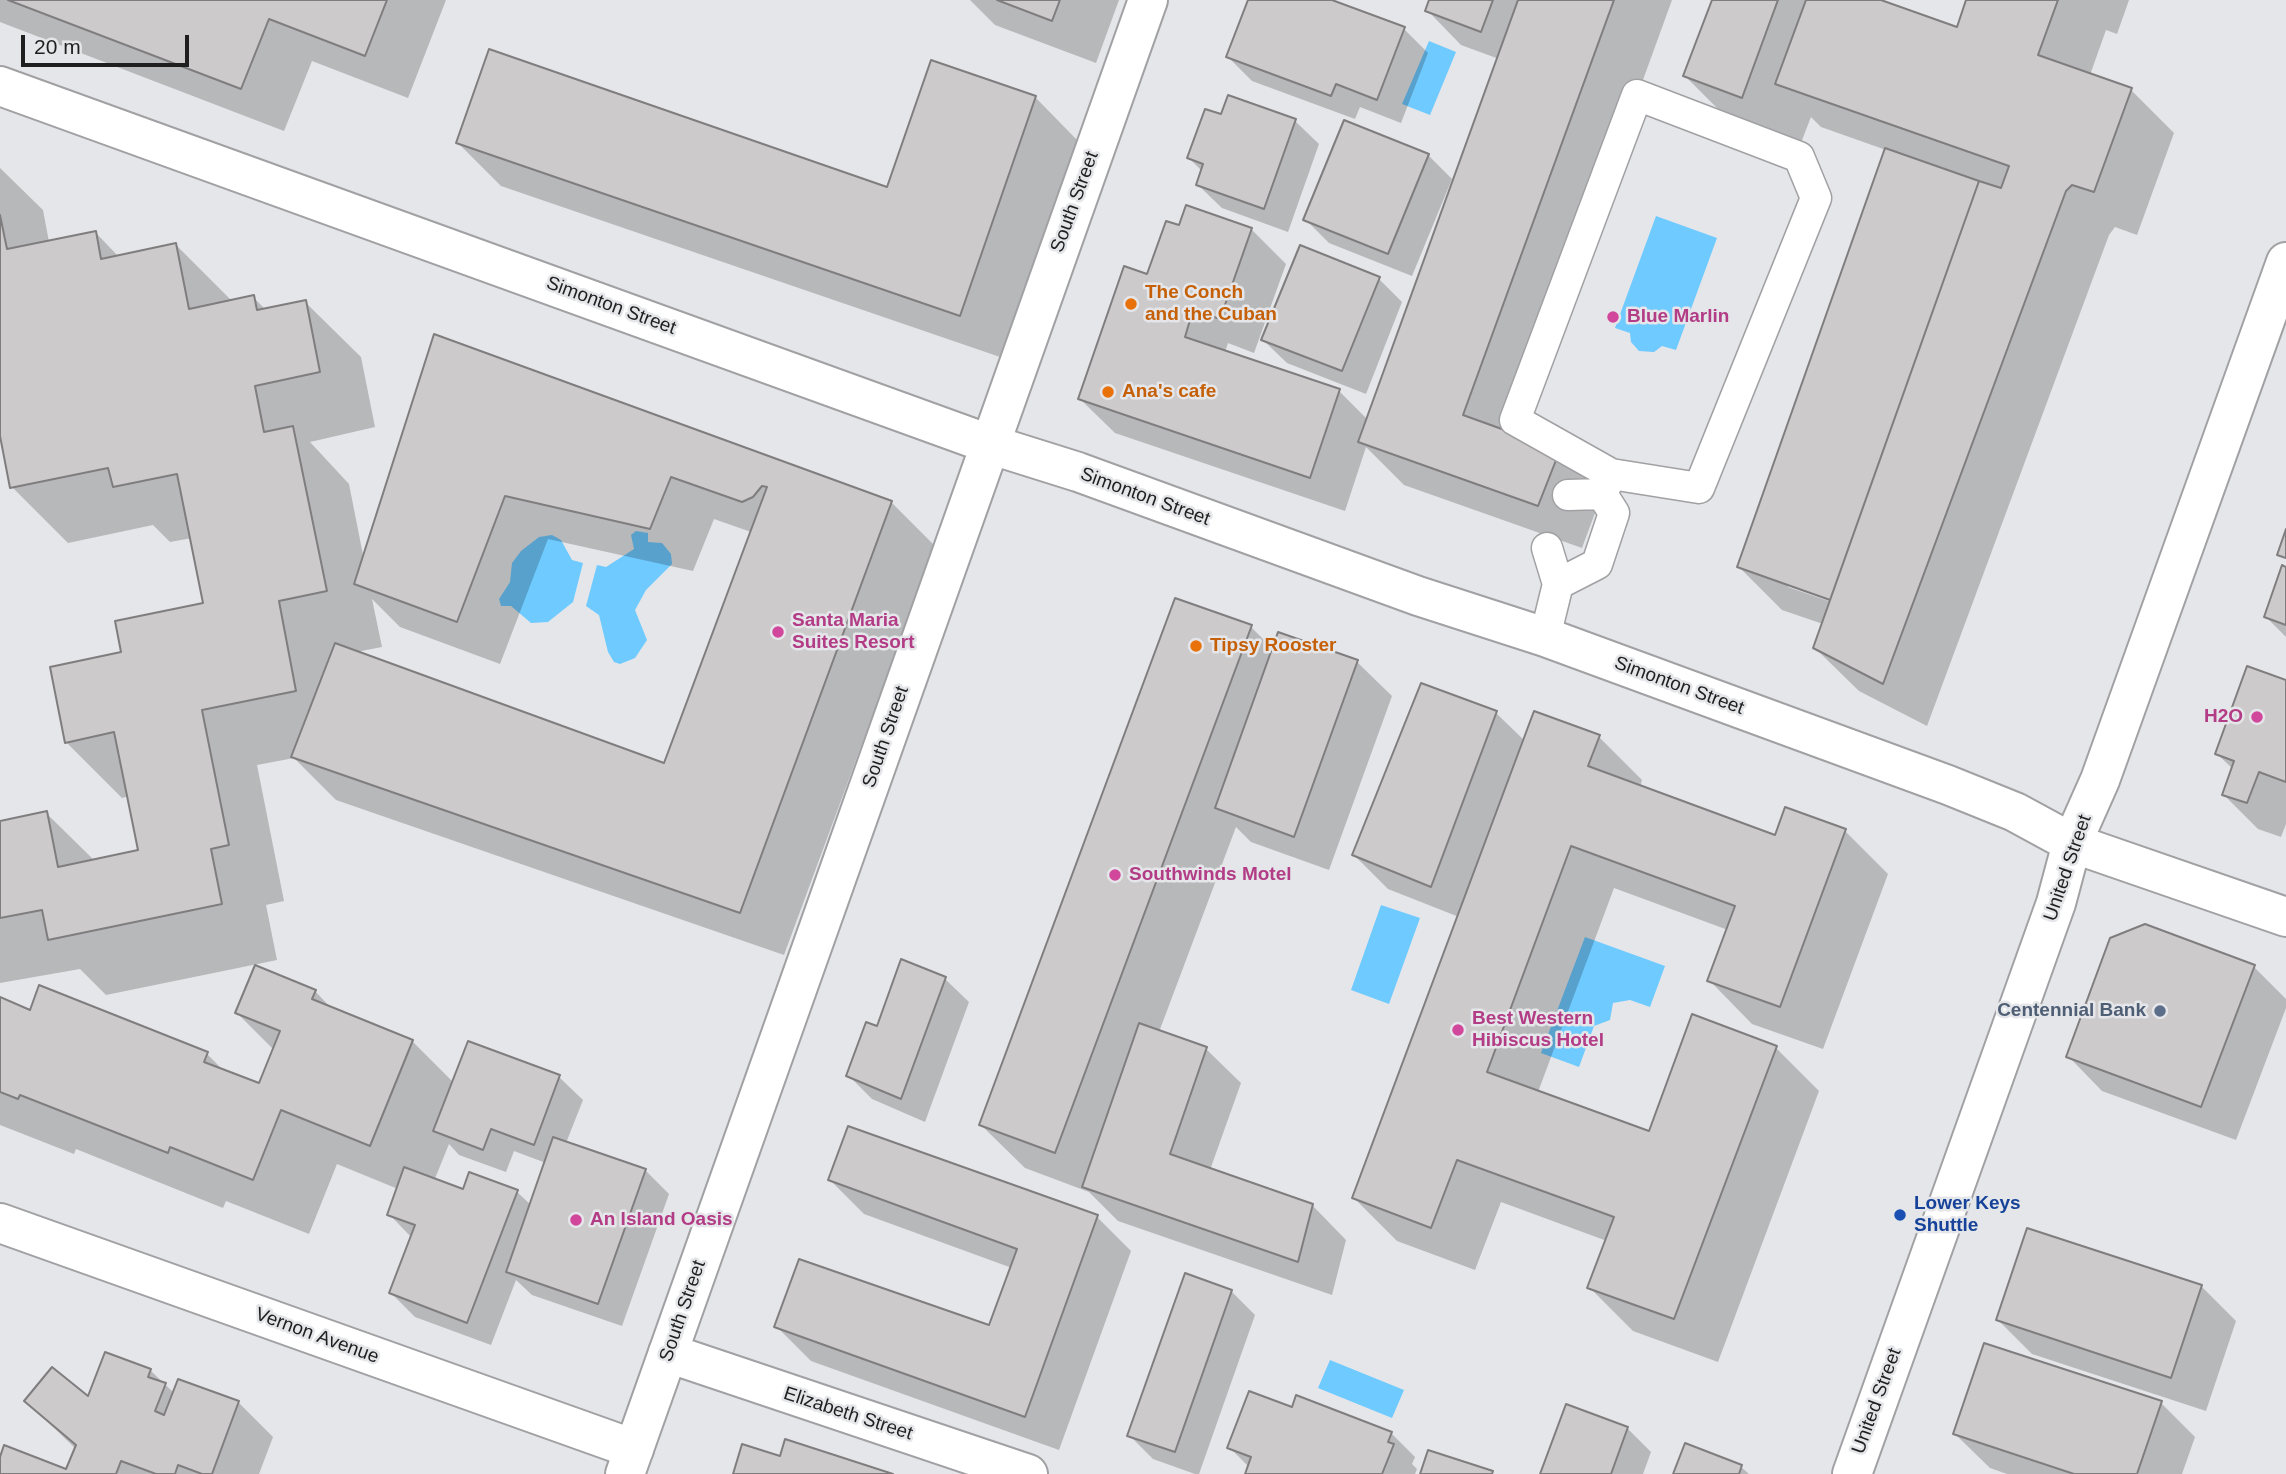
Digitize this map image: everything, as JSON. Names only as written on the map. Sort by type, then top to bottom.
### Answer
[{"type":"street","name":"South Street","points":[[629,1461],[968,504],[992,445],[1009,384],[1148,0]]},
{"type":"street","name":"Simonton Street","points":[[0,86],[992,445],[1091,477],[1418,596],[1545,637],[1948,785],[2015,812],[2072,843],[2286,917]]},
{"type":"street","name":"United Street","points":[[1852,1474],[2056,903],[2072,843],[2100,780],[2286,262]]},
{"type":"street","name":"Vernon Avenue","points":[[0,1223],[629,1461]]},
{"type":"street","name":"Elizabeth Street","points":[[668,1353],[1028,1474]]},
{"type":"lane","points":[[1558,584],[1597,564],[1614,513],[1606,484],[1515,420],[1637,94],[1799,157],[1815,198],[1699,488],[1606,484],[1569,495]]},
{"type":"lane","points":[[1545,637],[1558,584],[1547,548]]},
{"type":"water","points":[[1429,41],[1456,52],[1430,115],[1402,104]]},
{"type":"water","points":[[1656,216],[1717,238],[1676,350],[1662,346],[1654,352],[1639,351],[1631,342],[1630,333],[1615,328]]},
{"type":"water","points":[[636,531],[648,533],[648,542],[662,543],[671,554],[672,564],[646,590],[635,610],[647,640],[635,658],[620,664],[614,662],[608,652],[599,615],[586,606],[597,565],[606,567],[634,549],[631,535]]},
{"type":"water","points":[[552,535],[561,540],[572,560],[583,563],[573,602],[548,622],[531,623],[511,606],[501,606],[499,599],[510,582],[512,563],[521,551],[539,537]]},
{"type":"water","points":[[1381,905],[1420,918],[1389,1004],[1351,990]]},
{"type":"water","points":[[1585,937],[1665,966],[1650,1007],[1630,1000],[1613,1003],[1610,1020],[1594,1026],[1579,1067],[1541,1053]]},
{"type":"water","points":[[1330,1360],[1404,1390],[1392,1418],[1318,1388]]},
{"type":"building","points":[[8,0],[387,0],[365,56],[269,19],[241,89]]},
{"type":"building","points":[[997,0],[1060,0],[1052,21]]},
{"type":"building","points":[[1248,0],[1332,0],[1405,27],[1377,100],[1336,84],[1331,96],[1226,57]]},
{"type":"building","points":[[1429,0],[1493,0],[1481,32],[1425,11]]},
{"type":"building","points":[[1518,0],[1614,0],[1463,415],[1560,450],[1538,506],[1358,442]]},
{"type":"building","points":[[1712,0],[1778,0],[1742,98],[1683,76]]},
{"type":"building","points":[[1806,0],[1881,0],[1957,27],[1966,0],[2058,0],[2038,55],[2132,88],[2094,192],[2072,185],[2066,191],[1883,684],[1813,648],[1979,181],[2001,188],[2009,166],[1775,84]]},
{"type":"building","points":[[489,49],[887,187],[931,60],[1036,96],[960,316],[456,143]]},
{"type":"building","points":[[1228,95],[1296,119],[1264,209],[1196,185],[1203,164],[1187,158],[1205,109],[1221,114]]},
{"type":"building","points":[[1344,120],[1429,154],[1388,254],[1303,220]]},
{"type":"building","points":[[1885,148],[1979,181],[1830,600],[1737,567]]},
{"type":"building","points":[[1186,205],[1252,228],[1220,319],[1193,310],[1185,337],[1340,389],[1310,478],[1078,399],[1124,266],[1147,274],[1166,221],[1179,225]]},
{"type":"building","points":[[0,215],[7,249],[96,231],[101,259],[176,243],[189,309],[254,295],[257,310],[306,300],[320,372],[255,386],[264,432],[293,426],[327,591],[279,601],[296,691],[202,710],[229,845],[211,849],[222,904],[48,940],[42,910],[0,918],[0,821],[47,811],[58,867],[138,850],[114,732],[65,743],[50,667],[121,652],[115,621],[203,603],[177,474],[113,487],[108,468],[10,488],[0,436]]},
{"type":"building","points":[[1300,245],[1380,277],[1342,371],[1261,340]]},
{"type":"building","name":"Santa Maria Suites Resort","points":[[434,334],[892,501],[740,913],[291,757],[335,643],[664,763],[767,487],[762,486],[753,497],[742,502],[671,477],[650,529],[505,496],[457,622],[354,584]]},
{"type":"building","points":[[2286,529],[2286,558],[2277,555]]},
{"type":"building","points":[[2282,565],[2286,567],[2286,625],[2264,617]]},
{"type":"building","name":"Southwinds Motel","points":[[1175,598],[1252,625],[1055,1153],[979,1125]]},
{"type":"building","points":[[1278,632],[1358,660],[1294,837],[1215,808]]},
{"type":"building","name":"H2O","points":[[2247,666],[2286,680],[2286,782],[2259,772],[2247,803],[2222,795],[2234,761],[2215,754]]},
{"type":"building","points":[[1421,683],[1497,711],[1431,887],[1352,855]]},
{"type":"building","name":"Best Western Hibiscus Hotel","points":[[1534,711],[1600,735],[1588,766],[1775,835],[1785,807],[1846,829],[1780,1007],[1707,981],[1735,906],[1571,846],[1487,1072],[1649,1131],[1692,1014],[1777,1046],[1674,1319],[1587,1288],[1614,1217],[1457,1160],[1431,1228],[1352,1198]]},
{"type":"building","name":"Centennial Bank","points":[[2145,924],[2255,965],[2201,1107],[2066,1057],[2110,938]]},
{"type":"building","points":[[901,959],[946,977],[901,1099],[846,1076],[866,1022],[877,1026]]},
{"type":"building","points":[[255,965],[316,990],[312,999],[413,1040],[370,1146],[281,1110],[253,1180],[170,1147],[168,1153],[20,1095],[18,1099],[0,1092],[0,997],[30,1010],[39,985],[208,1052],[204,1062],[259,1083],[280,1031],[235,1013]]},
{"type":"building","points":[[1139,1023],[1207,1047],[1170,1154],[1313,1204],[1298,1262],[1082,1187]]},
{"type":"building","points":[[468,1041],[560,1075],[534,1145],[491,1129],[483,1150],[433,1131]]},
{"type":"building","points":[[848,1126],[1098,1215],[1025,1417],[774,1327],[799,1259],[989,1325],[1017,1249],[828,1180]]},
{"type":"building","name":"An Island Oasis","points":[[553,1137],[646,1169],[598,1304],[506,1272]]},
{"type":"building","points":[[404,1167],[463,1189],[469,1172],[518,1190],[467,1323],[389,1293],[415,1225],[387,1215]]},
{"type":"building","points":[[2027,1228],[2202,1285],[2171,1378],[1996,1320]]},
{"type":"building","points":[[1185,1273],[1232,1290],[1175,1452],[1127,1436]]},
{"type":"building","points":[[1984,1343],[2162,1401],[2137,1474],[2074,1474],[1953,1434]]},
{"type":"building","points":[[105,1352],[151,1369],[148,1377],[166,1383],[155,1411],[164,1415],[178,1379],[239,1401],[212,1474],[202,1474],[178,1465],[175,1474],[156,1474],[121,1461],[116,1474],[0,1474],[0,1457],[4,1445],[66,1469],[76,1445],[24,1401],[52,1367],[88,1396]]},
{"type":"building","points":[[1249,1391],[1292,1407],[1296,1395],[1392,1432],[1388,1442],[1394,1444],[1382,1474],[1245,1474],[1251,1457],[1227,1448]]},
{"type":"building","points":[[1566,1404],[1628,1427],[1611,1474],[1540,1474]]},
{"type":"building","points":[[785,1439],[893,1474],[733,1474],[742,1444],[780,1456]]},
{"type":"building","points":[[1685,1443],[1742,1465],[1739,1474],[1673,1474]]},
{"type":"building","points":[[1428,1450],[1493,1471],[1492,1474],[1420,1474]]},
{"type":"place","name":"The Conch and the Cuban","points":[[1131,304]]},
{"type":"place","name":"Blue Marlin","points":[[1613,317]]},
{"type":"place","name":"Ana's cafe","points":[[1108,392]]},
{"type":"place","name":"Santa Maria Suites Resort","points":[[778,632]]},
{"type":"place","name":"Tipsy Rooster","points":[[1196,646]]},
{"type":"place","name":"H2O","points":[[2257,717]]},
{"type":"place","name":"Southwinds Motel","points":[[1115,875]]},
{"type":"place","name":"Centennial Bank","points":[[2160,1011]]},
{"type":"place","name":"Best Western Hibiscus Hotel","points":[[1458,1030]]},
{"type":"place","name":"Lower Keys Shuttle","points":[[1900,1215]]},
{"type":"place","name":"An Island Oasis","points":[[576,1220]]}]
